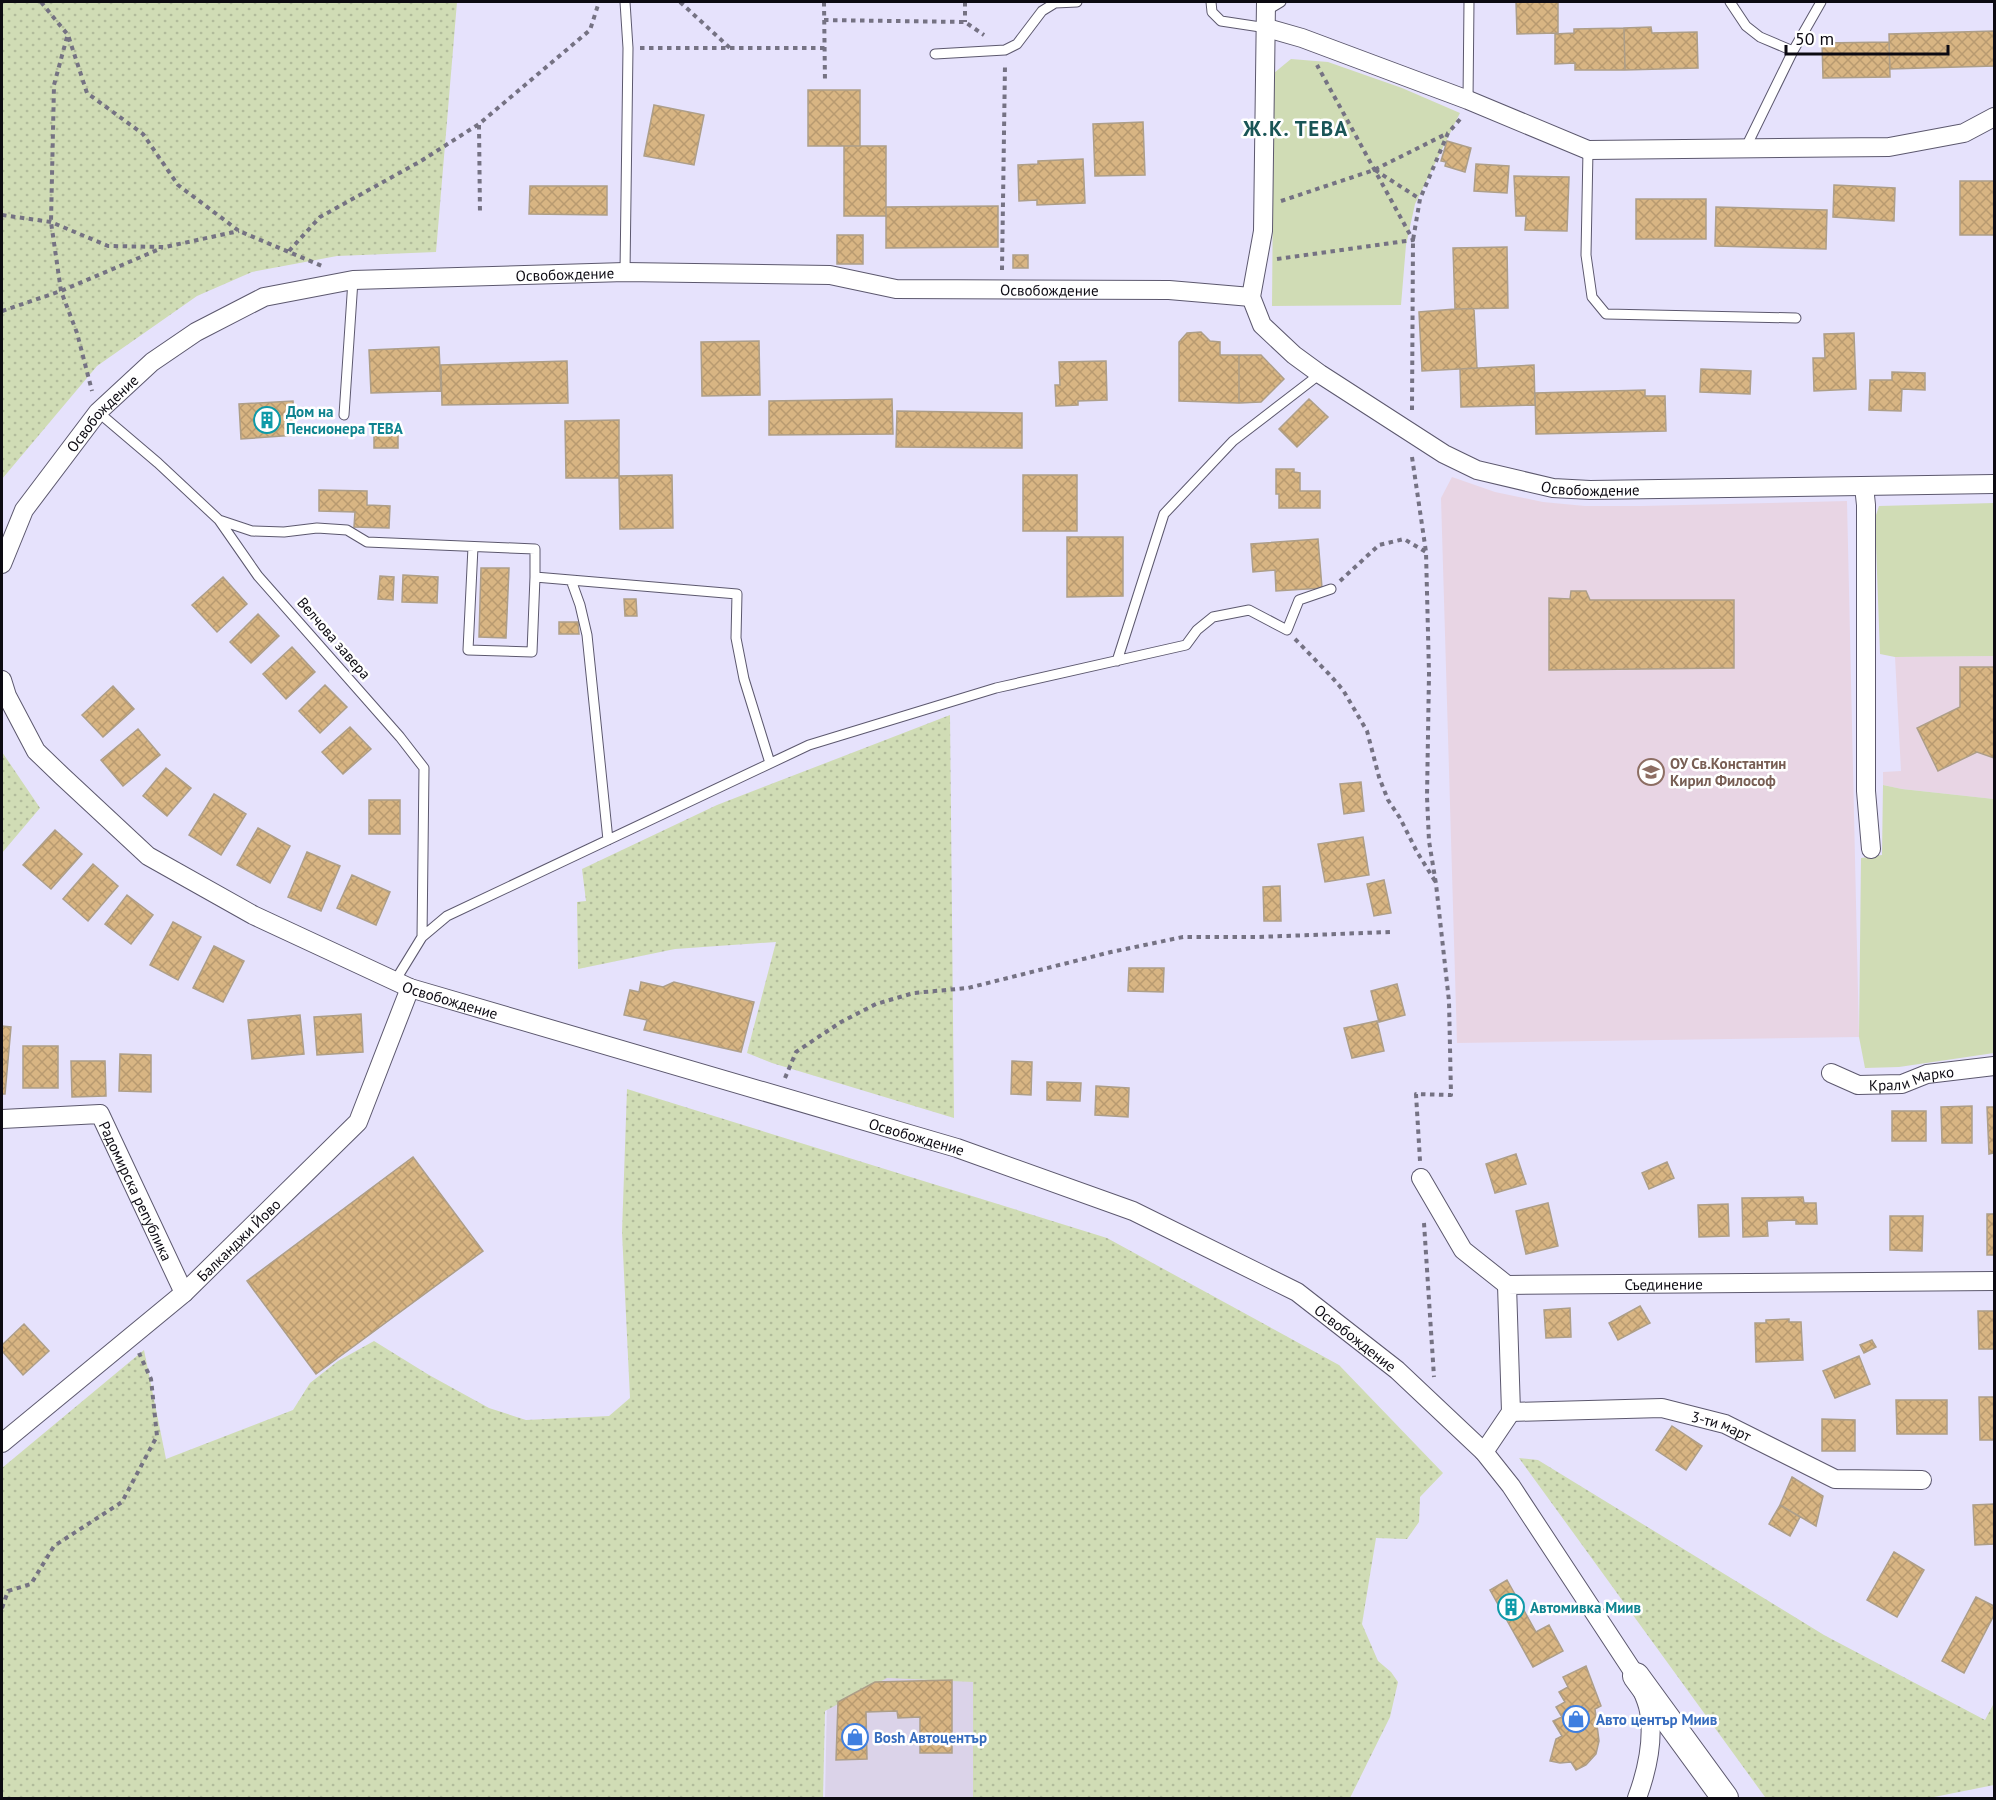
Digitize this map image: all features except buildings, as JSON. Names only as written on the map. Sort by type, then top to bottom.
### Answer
[{"type":"street","points":[[1270,11],[1302,38],[1471,102],[1588,150],[1889,147],[1964,133],[1995,117]]},
{"type":"street","points":[[1251,297],[1263,231],[1270,11]]},
{"type":"street","name":"Освобождение","points":[[2,564],[24,510],[98,412],[152,362],[196,332],[264,297],[353,280],[624,272],[830,275],[896,289],[1169,290],[1251,297],[1262,324],[1294,355],[1444,454],[1477,470],[1553,488],[1590,490],[1995,484]]},
{"type":"street","points":[[1864,486],[1866,505],[1866,791],[1871,849]]},
{"type":"street","name":"Освобождение","points":[[2,681],[7,696],[36,751],[148,856],[253,915],[403,985],[957,1148],[1133,1211],[1297,1292],[1397,1370],[1484,1452],[1511,1486],[1635,1676],[1649,1709],[1651,1734],[1648,1761],[1637,1798]]},
{"type":"street","name":"Балканджи Йово","points":[[2,1443],[184,1293],[358,1122],[403,985]]},
{"type":"street","name":"Крали Марко","points":[[1831,1072],[1858,1084],[1902,1084],[1927,1074],[1995,1066]]},
{"type":"street","name":"Радомирска република","points":[[2,1119],[100,1114],[184,1293]]},
{"type":"street","points":[[1421,1178],[1463,1250],[1507,1284],[1511,1412],[1484,1452]]},
{"type":"street","name":"Съединение","points":[[1507,1284],[1995,1281]]},
{"type":"street","name":"3-ти март","points":[[1511,1412],[1662,1408],[1725,1424],[1835,1479],[1922,1480]]},
{"type":"street","points":[[1635,1676],[1725,1798]]},
{"type":"lane","points":[[624,272],[628,48],[625,2]]},
{"type":"lane","points":[[935,54],[1005,50],[1017,44],[1042,11],[1055,3],[1077,2]]},
{"type":"lane","points":[[1211,2],[1212,12],[1221,21],[1270,11]]},
{"type":"lane","points":[[1469,2],[1471,102]]},
{"type":"lane","points":[[1730,2],[1746,26],[1760,37],[1793,51]]},
{"type":"lane","points":[[1746,147],[1793,51],[1821,2]]},
{"type":"lane","points":[[1588,150],[1586,255],[1592,297],[1606,314],[1796,318]]},
{"type":"lane","points":[[344,415],[353,280]]},
{"type":"lane","points":[[1117,661],[1164,514],[1233,441],[1320,374]]},
{"type":"lane","name":"Велчова завера","points":[[98,412],[158,463],[219,520],[258,576],[392,728],[424,768],[422,937]]},
{"type":"lane","points":[[219,520],[252,531],[284,532],[317,528],[347,530],[367,542],[535,549],[532,652],[468,650],[473,547]]},
{"type":"lane","points":[[535,577],[737,594],[736,638],[744,679],[770,763]]},
{"type":"lane","points":[[570,580],[580,605],[587,635],[608,840]]},
{"type":"lane","points":[[403,985],[422,937],[447,916],[809,745],[996,688],[1186,645],[1197,630],[1213,617],[1249,610],[1287,630],[1299,600],[1331,590]]},
{"type":"path","points":[[41,2],[68,35],[87,93],[143,134],[178,185],[239,231],[353,280]]},
{"type":"path","points":[[289,251],[320,217],[421,161],[479,124],[590,30],[599,2]]},
{"type":"path","points":[[680,2],[730,48]]},
{"type":"path","points":[[824,2],[825,82]]},
{"type":"path","points":[[965,2],[965,22]]},
{"type":"path","points":[[824,20],[965,22],[1005,50],[1002,290]]},
{"type":"path","points":[[68,35],[54,85],[51,222],[61,291],[77,333],[98,412]]},
{"type":"path","points":[[1302,38],[1413,240]]},
{"type":"path","points":[[628,48],[825,48]]},
{"type":"path","points":[[1436,1407],[1416,1094],[1451,1095],[1449,1001],[1437,884],[1429,841],[1427,796],[1429,673],[1426,552],[1413,459],[1412,433],[1413,240],[1420,199],[1448,133],[1471,102]]},
{"type":"path","points":[[479,124],[480,215]]},
{"type":"path","points":[[1263,206],[1374,170],[1448,133]]},
{"type":"path","points":[[1374,170],[1420,199]]},
{"type":"path","points":[[2,215],[51,222],[108,246],[165,247]]},
{"type":"path","points":[[2,311],[61,291],[165,247],[239,231]]},
{"type":"path","points":[[1258,261],[1413,240]]},
{"type":"path","points":[[1331,590],[1378,545],[1404,539],[1426,552]]},
{"type":"path","points":[[1287,630],[1343,690],[1367,731],[1379,777],[1388,800],[1437,884]]},
{"type":"path","points":[[777,1096],[796,1052],[841,1022],[876,1004],[914,993],[968,988],[1111,952],[1183,937],[1258,937],[1390,932]]},
{"type":"path","points":[[2,1608],[8,1591],[31,1584],[54,1546],[122,1502],[157,1436],[151,1379],[130,1336]]},
{"type":"shaded area","name":"ОУ Св.Константин Кирил Философ","points":[[1452,477],[1495,492],[1543,502],[1585,506],[1847,501],[1859,1037],[1457,1043],[1441,498]]},
{"type":"shaded area","points":[[1994,656],[1994,799],[1883,785],[1883,772],[1901,771],[1895,657]]},
{"type":"shaded area","points":[[889,1666],[975,1670],[974,1798],[825,1798],[827,1699]]},
{"type":"green space","points":[[2,2],[457,2],[436,252],[337,256],[252,272],[197,296],[97,366],[2,479]]},
{"type":"green space","points":[[1291,59],[1328,62],[1402,88],[1460,113],[1415,204],[1406,245],[1401,305],[1272,306],[1274,73]]},
{"type":"green space","points":[[1994,503],[1994,656],[1895,657],[1880,654],[1875,518],[1879,506]]},
{"type":"green space","points":[[950,715],[954,1118],[772,1063],[747,1053],[776,942],[675,949],[578,969],[577,902],[586,901],[582,869],[717,805]]},
{"type":"green space","points":[[2,752],[40,808],[2,853]]},
{"type":"green space","points":[[1883,785],[1994,799],[1994,1053],[1899,1067],[1865,1068],[1859,1037],[1861,858],[1882,855]]},
{"type":"green space","points":[[627,1089],[1107,1238],[1339,1365],[1443,1473],[1420,1497],[1419,1522],[1407,1539],[1376,1538],[1362,1624],[1378,1661],[1391,1672],[1398,1682],[1390,1717],[1350,1798],[973,1798],[973,1682],[887,1678],[825,1711],[823,1798],[2,1798],[2,1468],[144,1350],[166,1459],[293,1410],[310,1383],[338,1361],[374,1341],[489,1408],[526,1420],[609,1416],[630,1398],[622,1232]]},
{"type":"green space","points":[[1519,1458],[1538,1460],[1824,1635],[1985,1720],[1994,1703],[1994,1785],[1929,1798],[1765,1797]]},
{"type":"place","name":"Дом на Пенсионера ТЕВА","points":[[267,420]]},
{"type":"place","name":"ОУ Св.Константин Кирил Философ","points":[[1651,772]]},
{"type":"place","name":"Автомивка Миив","points":[[1511,1607]]},
{"type":"place","name":"Авто център Миив","points":[[1576,1719]]},
{"type":"place","name":"Bosh Автоцентър","points":[[855,1737]]},
{"type":"district","name":"Ж.К. ТЕВА","points":[[1296,128]]}]
